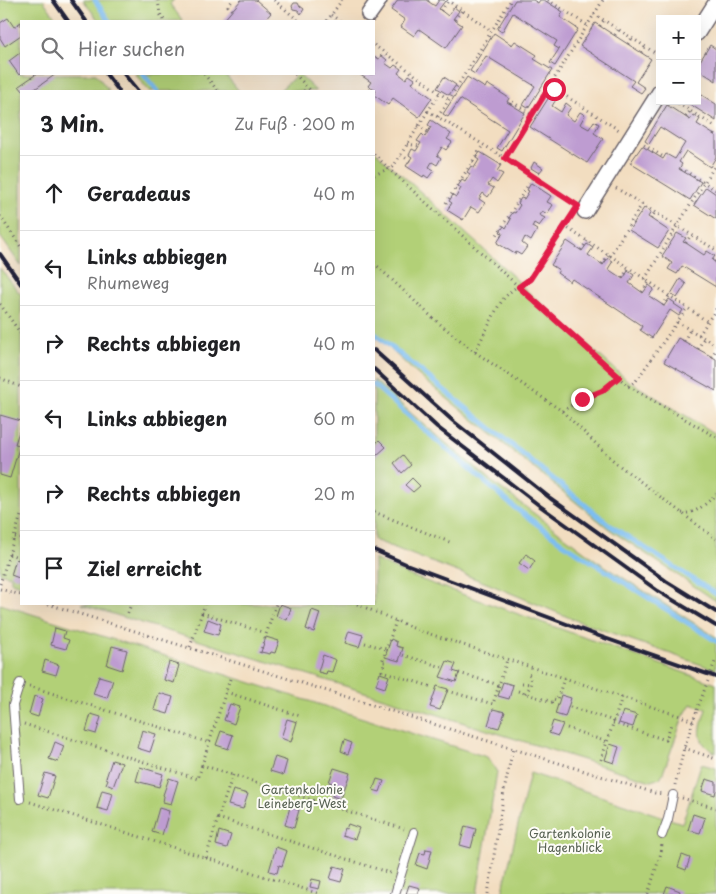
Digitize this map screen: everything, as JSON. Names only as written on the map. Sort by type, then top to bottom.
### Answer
[{"type":"street","points":[[369,14],[379,0]]},
{"type":"street","points":[[701,27],[716,3]]},
{"type":"street","points":[[579,210],[604,181],[656,98]]},
{"type":"lane","points":[[20,683],[13,705],[20,799]]},
{"type":"lane","points":[[662,835],[668,819],[673,795]]},
{"type":"lane","points":[[395,894],[414,832]]},
{"type":"path","points":[[158,0],[160,14],[164,20]]},
{"type":"path","points":[[232,10],[228,6],[233,0]]},
{"type":"path","points":[[274,0],[297,20]]},
{"type":"path","points":[[328,20],[342,0]]},
{"type":"path","points":[[442,11],[447,0],[492,30]]},
{"type":"path","points":[[438,117],[511,0]]},
{"type":"path","points":[[548,0],[588,25]]},
{"type":"path","points":[[505,158],[604,0]]},
{"type":"path","points":[[455,20],[462,10]]},
{"type":"path","points":[[594,14],[656,53]]},
{"type":"path","points":[[331,15],[338,20]]},
{"type":"path","points":[[600,26],[604,20]]},
{"type":"path","points":[[615,35],[618,30]]},
{"type":"path","points":[[628,44],[632,38]]},
{"type":"path","points":[[375,46],[449,100]]},
{"type":"path","points":[[641,52],[645,46]]},
{"type":"path","points":[[205,75],[217,90]]},
{"type":"path","points":[[296,75],[311,90]]},
{"type":"path","points":[[550,86],[662,156],[661,158]]},
{"type":"path","points":[[375,174],[393,167],[439,94]]},
{"type":"path","points":[[510,104],[511,102],[532,115]]},
{"type":"path","points":[[680,105],[715,131]]},
{"type":"path","points":[[428,111],[505,158],[579,210],[564,226],[530,279],[512,290],[504,298],[475,352]]},
{"type":"path","points":[[686,117],[690,111]]},
{"type":"path","points":[[418,126],[428,132]]},
{"type":"path","points":[[407,144],[419,146]]},
{"type":"path","points":[[450,206],[446,203],[483,145]]},
{"type":"path","points":[[375,155],[628,386],[716,437]]},
{"type":"path","points":[[401,155],[410,161]]},
{"type":"path","points":[[472,161],[477,164]]},
{"type":"path","points":[[645,279],[716,164]]},
{"type":"path","points":[[681,170],[716,190]]},
{"type":"path","points":[[464,175],[468,178]]},
{"type":"path","points":[[500,237],[497,235],[525,194],[533,177]]},
{"type":"path","points":[[604,181],[716,250]]},
{"type":"path","points":[[455,189],[459,192]]},
{"type":"path","points":[[602,264],[642,204]]},
{"type":"path","points":[[651,219],[655,212]]},
{"type":"path","points":[[0,216],[20,246]]},
{"type":"path","points":[[564,226],[708,322]]},
{"type":"path","points":[[686,243],[691,235]]},
{"type":"path","points":[[581,250],[587,241]]},
{"type":"path","points":[[375,264],[435,320],[475,352],[562,411],[616,463],[716,540]]},
{"type":"path","points":[[622,278],[629,268]]},
{"type":"path","points":[[642,292],[649,282]]},
{"type":"path","points":[[663,306],[669,296]]},
{"type":"path","points":[[0,304],[20,333]]},
{"type":"path","points":[[628,386],[636,381],[686,308]]},
{"type":"path","points":[[699,335],[716,309]]},
{"type":"path","points":[[677,322],[716,345]]},
{"type":"path","points":[[684,341],[690,330]]},
{"type":"path","points":[[698,349],[704,338]]},
{"type":"path","points":[[712,357],[716,349]]},
{"type":"path","points":[[562,411],[582,399],[602,391],[619,377]]},
{"type":"path","points":[[0,378],[20,387]]},
{"type":"path","points":[[679,512],[688,514],[716,494]]},
{"type":"path","points":[[375,512],[452,543]]},
{"type":"path","points":[[0,584],[20,519]]},
{"type":"path","points":[[15,537],[20,539]]},
{"type":"path","points":[[9,554],[20,558]]},
{"type":"path","points":[[0,589],[20,595]]},
{"type":"path","points":[[51,605],[655,793],[673,795],[716,808]]},
{"type":"path","points":[[128,612],[130,605]]},
{"type":"path","points":[[190,647],[205,605]]},
{"type":"path","points":[[260,653],[276,605]]},
{"type":"path","points":[[360,605],[420,630],[683,716],[693,721]]},
{"type":"path","points":[[202,614],[262,632]]},
{"type":"path","points":[[396,621],[382,662],[384,662],[382,672],[432,687]]},
{"type":"path","points":[[365,643],[386,650]]},
{"type":"path","points":[[403,655],[442,667]]},
{"type":"path","points":[[673,795],[684,748],[716,659]]},
{"type":"path","points":[[448,690],[493,704],[507,660]]},
{"type":"path","points":[[459,672],[499,685]]},
{"type":"path","points":[[524,693],[530,688],[531,684],[530,675],[526,672]]},
{"type":"path","points":[[518,691],[552,702],[553,699],[557,700],[564,678]]},
{"type":"path","points":[[14,721],[198,779],[230,679]]},
{"type":"path","points":[[20,683],[210,743]]},
{"type":"path","points":[[522,683],[531,684]]},
{"type":"path","points":[[226,692],[300,716],[300,718]]},
{"type":"path","points":[[601,760],[622,697]]},
{"type":"path","points":[[570,707],[666,740],[671,724]]},
{"type":"path","points":[[567,728],[607,742]]},
{"type":"path","points":[[488,894],[512,748]]},
{"type":"path","points":[[684,748],[716,759]]},
{"type":"path","points":[[202,765],[414,832]]},
{"type":"path","points":[[206,858],[233,775]]},
{"type":"path","points":[[20,799],[320,894]]},
{"type":"path","points":[[218,818],[400,876]]},
{"type":"path","points":[[648,894],[661,853],[662,835]]},
{"type":"green space","points":[[0,0],[43,0],[57,20],[20,20],[20,75],[97,75],[108,90],[20,90],[20,265],[0,236]]},
{"type":"green space","points":[[83,0],[174,0],[170,4],[182,20],[98,20]]},
{"type":"green space","points":[[136,75],[226,75],[238,90],[148,90]]},
{"type":"green space","points":[[299,75],[315,90],[280,90]]},
{"type":"green space","points":[[375,151],[627,380],[716,434],[716,601],[609,529],[418,375],[375,335]]},
{"type":"green space","points":[[0,268],[20,294],[20,585],[11,582],[11,576],[0,573]]},
{"type":"green space","points":[[375,381],[490,480],[597,561],[716,637],[716,670],[575,620],[489,584],[375,540]]},
{"type":"green space","points":[[375,559],[408,575],[716,684],[716,753],[704,744],[700,734],[706,709],[691,704],[683,717],[663,773],[660,778],[651,781],[84,605],[375,605]]},
{"type":"green space","name":"Gartenkolonie Leineberg-West","points":[[0,604],[487,757],[497,772],[477,894],[0,894]]},
{"type":"green space","name":"Gartenkolonie Hagenblick","points":[[701,764],[716,768],[716,894],[502,894],[530,773],[682,823]]},
{"type":"building","points":[[241,0],[256,0],[271,13],[265,20],[224,20]]},
{"type":"building","points":[[398,0],[426,0],[435,6],[439,0],[443,0],[445,1],[439,9],[448,16],[454,7],[459,11],[453,19],[462,25],[446,48],[419,29],[414,36],[401,27],[405,20],[391,10]]},
{"type":"building","points":[[515,0],[533,0],[538,3],[540,0],[544,0],[563,12],[560,17],[578,29],[555,66],[550,63],[559,49],[554,46],[557,41],[513,13],[502,32],[497,29]]},
{"type":"building","points":[[294,3],[298,3],[304,9],[301,14],[298,10],[293,9]]},
{"type":"building","points":[[8,18],[14,27],[20,23],[20,36],[5,46],[0,38],[0,23]]},
{"type":"building","points":[[595,23],[651,59],[636,82],[645,88],[641,93],[630,86],[634,81],[580,46]]},
{"type":"building","points":[[494,33],[512,45],[515,41],[537,55],[534,59],[552,70],[528,108],[523,105],[535,86],[486,56],[475,74],[470,71]]},
{"type":"building","points":[[710,45],[716,49],[716,81],[701,72],[701,60]]},
{"type":"building","points":[[20,53],[19,75],[9,61]]},
{"type":"building","points":[[381,55],[387,60],[385,63],[392,68],[395,65],[401,69],[398,73],[406,79],[409,75],[415,79],[412,83],[432,98],[419,117],[393,98],[388,105],[375,96],[376,91],[368,86],[371,82],[360,75],[375,75],[375,57],[379,59]]},
{"type":"building","points":[[35,75],[55,75],[33,90],[22,90],[19,86]]},
{"type":"building","points":[[444,77],[456,85],[449,95],[437,88]]},
{"type":"building","points":[[467,77],[485,88],[487,84],[509,98],[507,102],[525,113],[502,151],[497,148],[508,130],[460,99],[448,117],[443,114]]},
{"type":"building","points":[[551,94],[557,98],[552,106],[561,112],[566,103],[571,107],[566,115],[574,121],[580,112],[585,115],[580,124],[589,129],[594,121],[599,124],[594,133],[603,139],[587,163],[530,127]]},
{"type":"building","points":[[701,95],[716,104],[716,121],[691,105],[701,105]]},
{"type":"building","points":[[667,105],[690,120],[693,115],[700,119],[697,124],[716,136],[716,157],[710,167],[686,151],[679,162],[682,164],[679,169],[701,182],[690,200],[630,163],[642,146],[663,159],[666,154],[675,159],[685,143],[660,127],[649,144],[645,141]]},
{"type":"building","points":[[431,120],[451,134],[447,139],[452,142],[446,150],[442,147],[437,155],[441,158],[437,165],[432,162],[429,167],[434,170],[428,178],[424,175],[423,177],[406,166],[412,157],[409,155],[412,149],[416,151],[421,143],[417,141],[422,134],[425,137],[431,127],[428,125]]},
{"type":"building","points":[[480,152],[501,165],[497,171],[503,174],[497,183],[492,179],[488,185],[494,188],[488,197],[483,193],[479,199],[485,203],[479,212],[471,207],[463,220],[447,210],[452,203],[449,201],[453,195],[456,197],[461,188],[458,186],[462,180],[465,182],[470,174],[467,172],[471,166],[474,168],[479,160],[476,158]]},
{"type":"building","points":[[534,162],[543,168],[539,173],[531,168]]},
{"type":"building","points":[[531,183],[551,196],[547,202],[553,205],[547,214],[542,211],[539,215],[545,218],[539,226],[534,223],[532,227],[537,230],[531,241],[525,237],[522,243],[527,247],[521,255],[516,252],[515,254],[497,243],[503,233],[500,232],[504,226],[506,228],[511,219],[509,218],[520,205],[518,203],[521,198],[524,199]]},
{"type":"building","points":[[706,187],[716,194],[716,219],[694,205]]},
{"type":"building","points":[[644,208],[651,212],[648,217],[669,231],[658,248],[629,230]]},
{"type":"building","points":[[677,233],[686,238],[683,242],[704,255],[707,251],[715,256],[712,260],[716,263],[716,287],[682,266],[677,274],[668,269],[672,263],[662,256]]},
{"type":"building","points":[[567,241],[582,251],[587,244],[593,248],[588,255],[603,265],[608,258],[613,261],[608,269],[623,279],[628,271],[634,275],[629,283],[643,293],[649,285],[654,289],[649,296],[664,306],[669,299],[683,310],[679,316],[670,310],[652,338],[640,330],[642,326],[572,279],[570,282],[557,273],[559,270],[551,265]]},
{"type":"building","points":[[680,279],[686,284],[677,298],[671,294]]},
{"type":"building","points":[[678,338],[716,359],[716,391],[664,362]]},
{"type":"building","points":[[0,415],[20,421],[20,428],[15,444],[20,445],[10,478],[0,475]]},
{"type":"building","points":[[379,440],[386,447],[376,456],[375,455],[375,444]]},
{"type":"building","points":[[403,455],[411,465],[402,473],[394,463]]},
{"type":"building","points":[[412,478],[420,486],[413,492],[405,485]]},
{"type":"building","points":[[526,554],[535,561],[529,570],[519,563]]},
{"type":"building","points":[[16,559],[20,561],[19,578],[11,575]]},
{"type":"building","points":[[280,605],[291,608],[287,620],[276,616]]},
{"type":"building","points":[[312,610],[320,613],[314,632],[306,629]]},
{"type":"building","points":[[208,619],[221,624],[218,635],[204,631]]},
{"type":"building","points":[[55,628],[65,631],[63,638],[69,640],[66,649],[51,645]]},
{"type":"building","points":[[349,631],[363,635],[359,647],[345,643]]},
{"type":"building","points":[[266,637],[279,641],[275,653],[261,652]]},
{"type":"building","points":[[391,639],[397,642],[396,646],[403,648],[399,661],[385,657]]},
{"type":"building","points":[[112,646],[127,650],[122,670],[107,665]]},
{"type":"building","points":[[323,655],[336,660],[332,672],[327,671],[326,674],[318,672]]},
{"type":"building","points":[[45,660],[59,665],[56,675],[42,671]]},
{"type":"building","points":[[447,661],[456,664],[453,671],[459,673],[456,682],[440,677]]},
{"type":"building","points":[[169,662],[179,665],[174,683],[164,680]]},
{"type":"building","points":[[380,673],[389,676],[385,688],[376,685]]},
{"type":"building","points":[[99,676],[113,680],[107,698],[93,694]]},
{"type":"building","points":[[503,682],[513,685],[509,699],[498,696]]},
{"type":"building","points":[[437,686],[448,689],[440,710],[430,707]]},
{"type":"building","points":[[159,693],[173,697],[168,714],[154,710]]},
{"type":"building","points":[[561,695],[571,698],[565,717],[555,714]]},
{"type":"building","points":[[34,696],[43,699],[38,717],[29,714]]},
{"type":"building","points":[[230,704],[240,707],[234,724],[224,720]]},
{"type":"building","points":[[493,709],[505,712],[499,728],[488,725]]},
{"type":"building","points":[[623,711],[637,715],[633,727],[619,723]]},
{"type":"building","points":[[91,714],[101,717],[96,734],[86,731]]},
{"type":"building","points":[[287,719],[297,722],[291,742],[281,738]]},
{"type":"building","points":[[553,721],[563,724],[558,736],[549,733]]},
{"type":"building","points":[[142,730],[156,734],[150,752],[137,748]]},
{"type":"building","points":[[221,731],[233,735],[228,749],[216,745]]},
{"type":"building","points":[[344,740],[352,743],[348,754],[341,751]]},
{"type":"building","points":[[55,742],[64,746],[58,762],[49,759]]},
{"type":"building","points":[[610,744],[619,747],[614,763],[605,760]]},
{"type":"building","points":[[275,757],[287,761],[283,775],[270,771]]},
{"type":"building","points":[[112,760],[122,763],[113,787],[106,784]]},
{"type":"building","points":[[140,767],[163,774],[159,787],[136,781]]},
{"type":"building","points":[[334,768],[350,773],[341,799],[332,796],[333,793],[329,792],[332,783],[329,782]]},
{"type":"building","points":[[45,773],[55,776],[48,798],[38,795]]},
{"type":"building","points":[[169,778],[178,781],[171,804],[163,802],[163,795]]},
{"type":"building","points":[[377,779],[384,781],[380,792],[373,790]]},
{"type":"building","points":[[706,779],[716,782],[715,795],[702,791]]},
{"type":"building","points":[[102,790],[113,793],[108,811],[97,808]]},
{"type":"building","points":[[233,790],[248,794],[243,809],[228,805]]},
{"type":"building","points":[[290,807],[299,810],[294,828],[285,825]]},
{"type":"building","points":[[159,808],[169,811],[162,835],[152,832]]},
{"type":"building","points":[[693,814],[705,818],[700,833],[688,830]]},
{"type":"building","points":[[348,824],[359,828],[355,839],[342,835],[344,828],[346,829]]},
{"type":"building","points":[[465,826],[476,829],[471,848],[460,845]]},
{"type":"building","points":[[219,831],[231,835],[227,848],[216,845]]},
{"type":"building","points":[[276,847],[287,851],[282,866],[279,865],[277,873],[269,871]]},
{"type":"building","points":[[426,849],[432,850],[427,869],[416,865],[420,853],[425,854]]},
{"type":"building","points":[[682,855],[690,858],[686,870],[678,867]]},
{"type":"building","points":[[334,866],[345,869],[341,882],[330,879]]},
{"type":"building","points":[[312,879],[321,881],[319,889],[310,887]]},
{"type":"building","points":[[409,885],[420,888],[418,894],[406,894]]},
{"type":"building","points":[[667,886],[680,891],[679,894],[664,894]]},
{"type":"waterway","points":[[95,0],[108,20]]},
{"type":"waterway","points":[[144,75],[156,90]]},
{"type":"waterway","points":[[375,334],[611,526],[716,594]]},
{"type":"waterway","points":[[375,386],[514,507],[564,544],[716,641]]},
{"type":"railway","points":[[53,0],[67,20]]},
{"type":"railway","points":[[71,0],[85,20]]},
{"type":"railway","points":[[107,75],[118,90]]},
{"type":"railway","points":[[125,75],[137,90]]},
{"type":"railway","points":[[0,254],[20,283]]},
{"type":"railway","points":[[375,351],[453,421],[550,498],[666,581],[716,612]]},
{"type":"railway","points":[[375,370],[437,427],[540,506],[658,591],[716,626]]},
{"type":"railway","points":[[375,550],[406,564],[596,635],[716,677]]},
{"type":"route","points":[[554,89],[550,86],[505,158],[578,206],[530,279],[519,287],[619,377],[602,391],[582,399]]}]
